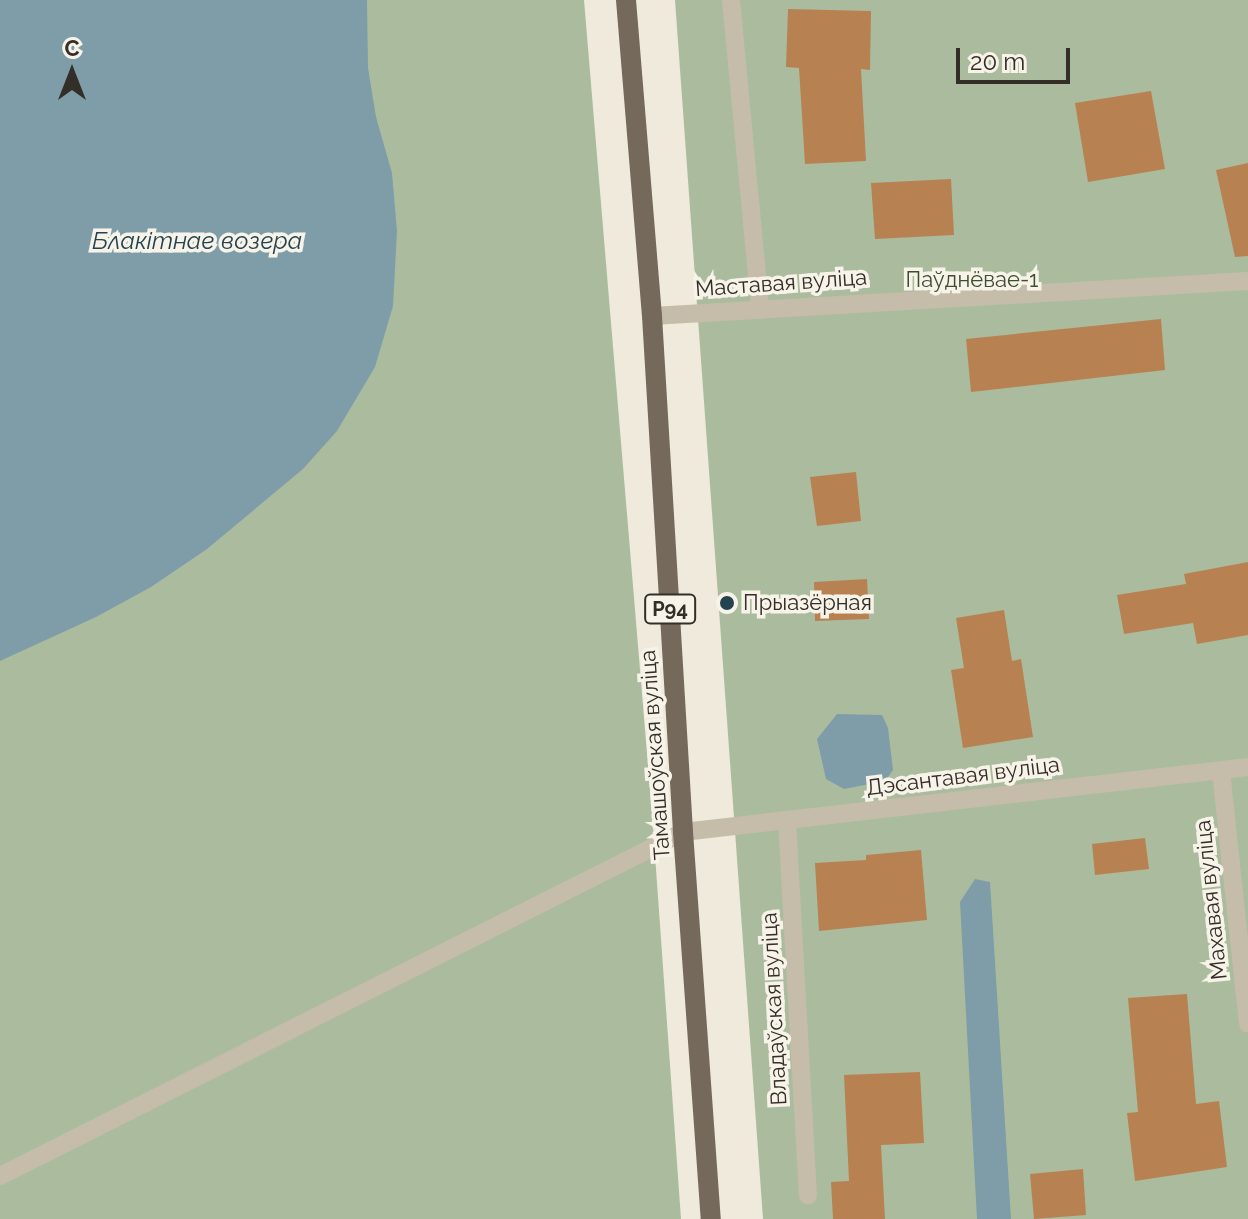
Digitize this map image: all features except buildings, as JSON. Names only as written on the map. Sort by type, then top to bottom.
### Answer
[{"type":"main road","name":"Тамашоўская вуліца","points":[[626,0],[652,316],[683,832],[711,1219]]},
{"type":"lane","points":[[731,0],[760,307]]},
{"type":"lane","name":"Маставая вуліца","points":[[652,316],[760,307],[1248,281]]},
{"type":"lane","name":"Дэсантавая вуліца","points":[[683,832],[1248,767]]},
{"type":"lane","name":"Махавая вуліца","points":[[1221,771],[1248,1024]]},
{"type":"lane","name":"Владаўская вуліца","points":[[787,821],[808,1195]]},
{"type":"lane","points":[[0,1176],[683,832]]},
{"type":"green space","points":[[0,0],[584,0],[652,813],[681,1219],[0,1219]]},
{"type":"green space","name":"Паўднёвае-1","points":[[675,0],[1248,0],[1248,1219],[763,1219]]},
{"type":"water","name":"Блакітнае возера","points":[[0,0],[367,0],[368,68],[376,117],[392,173],[397,231],[393,306],[375,367],[337,431],[303,469],[207,549],[151,587],[96,617],[0,661]]},
{"type":"water","points":[[837,714],[882,715],[888,728],[893,770],[885,781],[844,789],[826,779],[817,739]]},
{"type":"water","points":[[975,879],[990,882],[1011,1219],[977,1219],[960,902]]},
{"type":"place","name":"Прыазёрная","points":[[727,603]]}]
